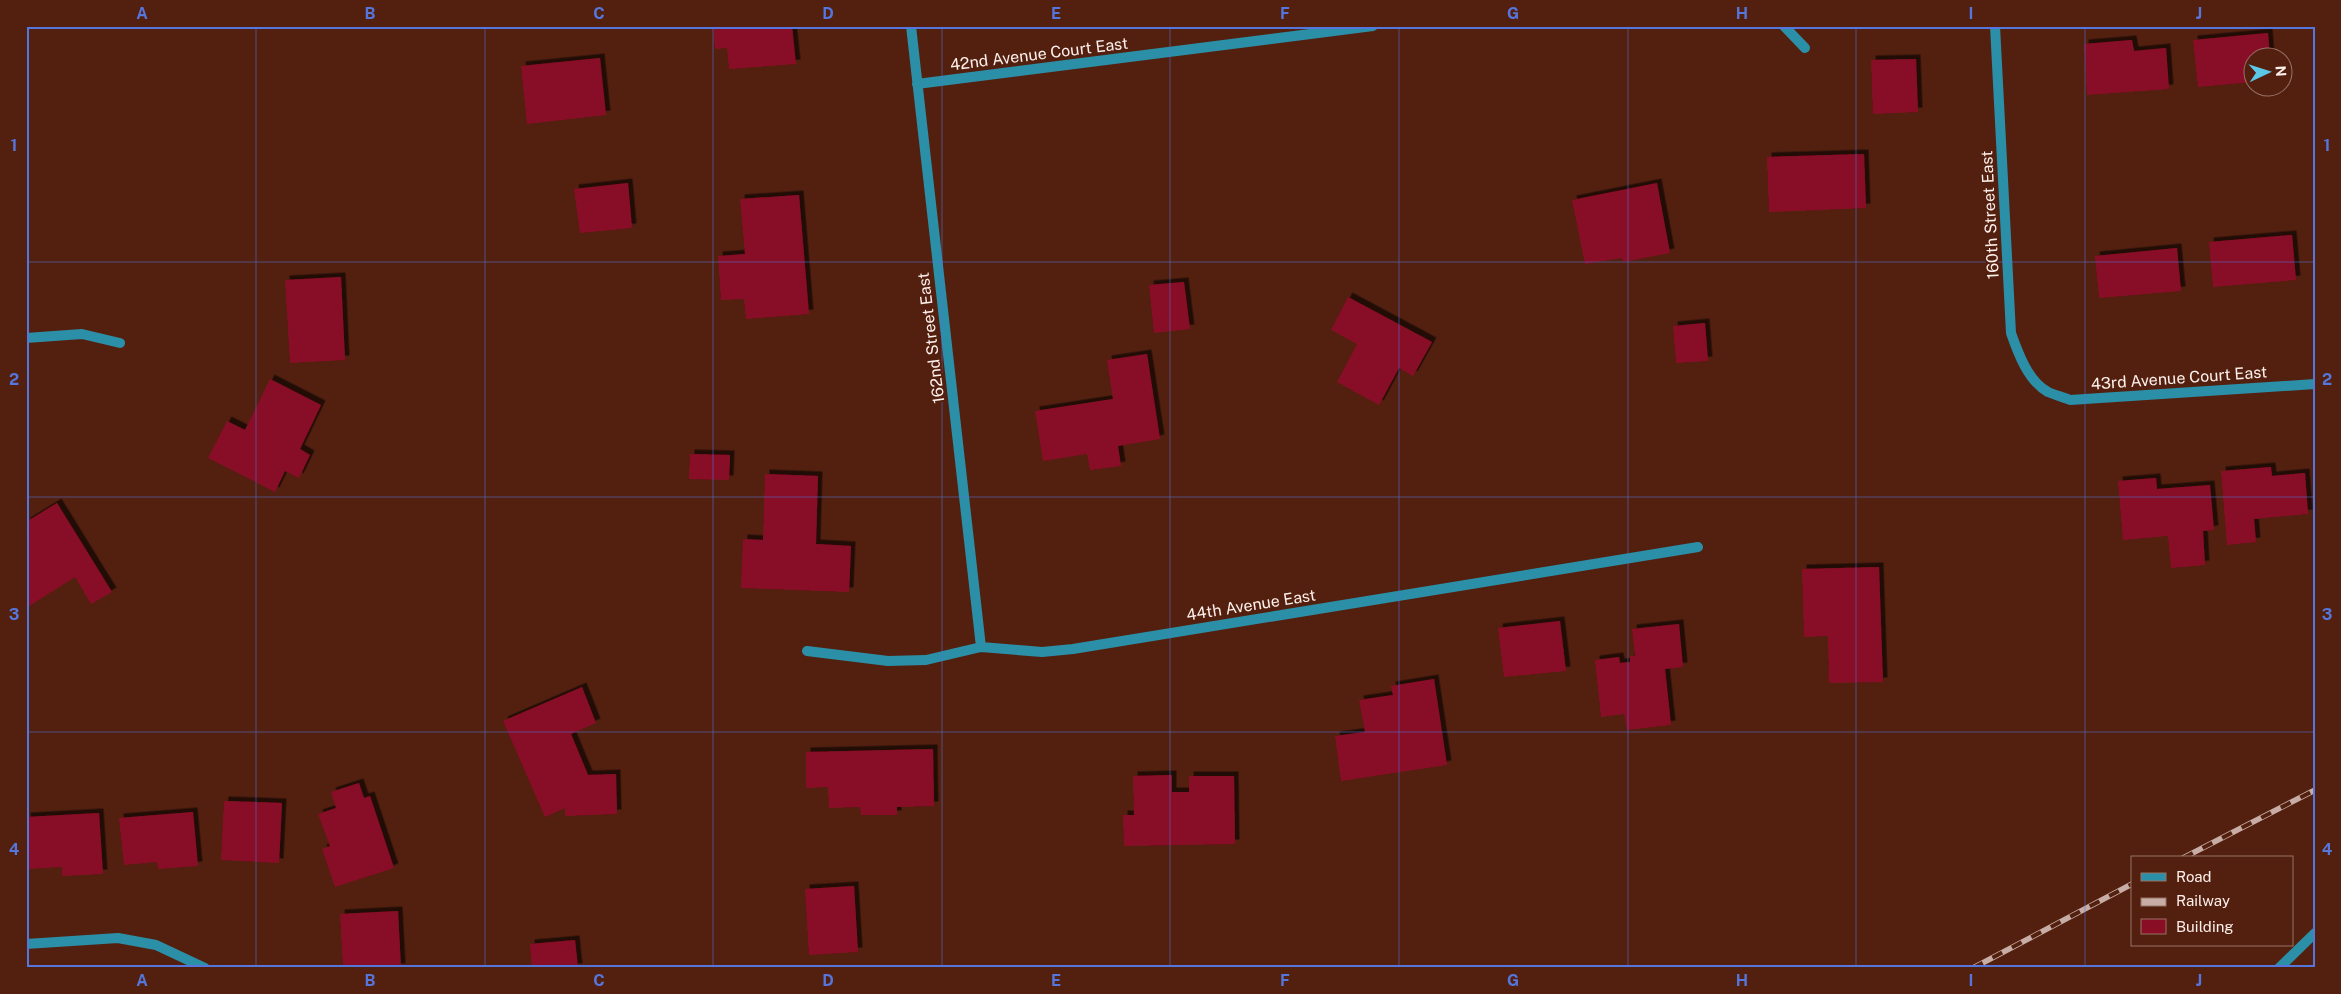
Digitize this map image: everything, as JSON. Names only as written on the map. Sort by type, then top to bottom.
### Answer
[{"type":"street","name":"162nd Street East","points":[[911,26],[981,647]]},
{"type":"street","name":"42nd Avenue Court East","points":[[917,84],[1373,26]]},
{"type":"street","points":[[1784,26],[1805,48]]},
{"type":"street","name":"160th Street East","points":[[1995,26],[2011,333],[2018,353],[2035,380],[2047,391]]},
{"type":"street","points":[[26,338],[82,334],[120,343]]},
{"type":"street","name":"43rd Avenue Court East","points":[[2047,391],[2070,400],[2315,384]]},
{"type":"street","name":"44th Avenue East","points":[[807,651],[888,661],[926,660],[981,647],[1042,652],[1073,649],[1698,547]]},
{"type":"street","points":[[2279,968],[2315,933]]},
{"type":"street","points":[[26,944],[118,938],[156,944],[205,968]]},
{"type":"building","points":[[713,26],[792,26],[796,64],[729,69],[727,48],[715,49]]},
{"type":"building","points":[[2268,33],[2269,48],[2244,48],[2244,83],[2198,87],[2193,40]]},
{"type":"building","points":[[2132,40],[2134,51],[2166,48],[2169,89],[2087,95],[2084,44]]},
{"type":"building","points":[[600,58],[606,115],[527,124],[521,66]]},
{"type":"building","points":[[1916,59],[1918,112],[1873,114],[1871,60]]},
{"type":"building","points":[[1864,154],[1866,208],[1769,212],[1767,157]]},
{"type":"building","points":[[628,183],[632,228],[580,233],[574,189]]},
{"type":"building","points":[[1657,183],[1670,253],[1623,262],[1622,258],[1585,264],[1572,200]]},
{"type":"building","points":[[799,195],[809,314],[746,319],[744,299],[721,300],[718,256],[745,254],[740,199]]},
{"type":"building","points":[[2292,235],[2296,280],[2213,287],[2209,242]]},
{"type":"building","points":[[2177,248],[2181,291],[2099,298],[2095,256]]},
{"type":"building","points":[[341,277],[345,360],[290,363],[285,280]]},
{"type":"building","points":[[1184,282],[1190,329],[1154,333],[1149,285]]},
{"type":"building","points":[[1348,297],[1432,342],[1413,376],[1399,368],[1379,405],[1337,382],[1357,344],[1331,330]]},
{"type":"building","points":[[1705,323],[1708,361],[1676,363],[1673,326]]},
{"type":"building","points":[[1147,354],[1160,439],[1118,446],[1121,466],[1090,470],[1087,454],[1043,461],[1035,411],[1113,399],[1107,360]]},
{"type":"building","points":[[270,379],[321,405],[300,449],[310,455],[299,478],[285,471],[275,492],[208,458],[227,421],[245,430]]},
{"type":"building","points":[[690,454],[730,455],[729,480],[689,479]]},
{"type":"building","points":[[2271,467],[2272,476],[2305,473],[2308,514],[2254,519],[2256,542],[2227,545],[2221,471]]},
{"type":"building","points":[[765,474],[818,476],[816,544],[851,546],[849,592],[741,588],[743,539],[763,540]]},
{"type":"building","points":[[2156,478],[2157,489],[2210,485],[2214,530],[2203,531],[2205,565],[2171,568],[2168,536],[2123,540],[2118,481]]},
{"type":"building","points":[[57,503],[112,592],[91,604],[75,577],[26,608],[26,536],[30,534],[26,528],[26,522]]},
{"type":"building","points":[[1879,567],[1883,682],[1829,683],[1828,636],[1804,637],[1802,569]]},
{"type":"building","points":[[1560,621],[1566,671],[1504,677],[1498,628]]},
{"type":"building","points":[[1679,624],[1683,667],[1665,669],[1671,725],[1627,730],[1624,714],[1601,717],[1595,660],[1619,657],[1620,663],[1630,662],[1630,656],[1635,656],[1632,629]]},
{"type":"building","points":[[1434,679],[1447,765],[1341,781],[1335,736],[1365,732],[1359,700],[1393,695],[1391,686]]},
{"type":"building","points":[[582,687],[596,723],[571,734],[588,775],[616,774],[617,814],[565,816],[565,808],[545,817],[503,721]]},
{"type":"building","points":[[933,749],[934,806],[897,807],[897,815],[861,815],[860,807],[829,808],[828,787],[806,788],[806,752]]},
{"type":"building","points":[[1172,775],[1172,792],[1189,792],[1189,776],[1234,776],[1235,844],[1124,846],[1123,815],[1134,815],[1133,776]]},
{"type":"building","points":[[359,783],[364,798],[370,796],[394,868],[335,887],[322,849],[330,846],[318,814],[336,808],[331,792]]},
{"type":"building","points":[[224,801],[282,803],[279,863],[221,860]]},
{"type":"building","points":[[193,812],[198,866],[158,869],[157,862],[124,865],[119,818]]},
{"type":"building","points":[[99,813],[103,874],[62,876],[62,867],[29,869],[26,817]]},
{"type":"building","points":[[854,886],[858,952],[809,955],[805,889]]},
{"type":"building","points":[[398,911],[401,968],[343,968],[340,914]]},
{"type":"building","points":[[575,940],[578,968],[532,968],[530,944]]},
{"type":"railway","points":[[2187,856],[2315,790]]},
{"type":"railway","points":[[1973,968],[2131,885]]}]
